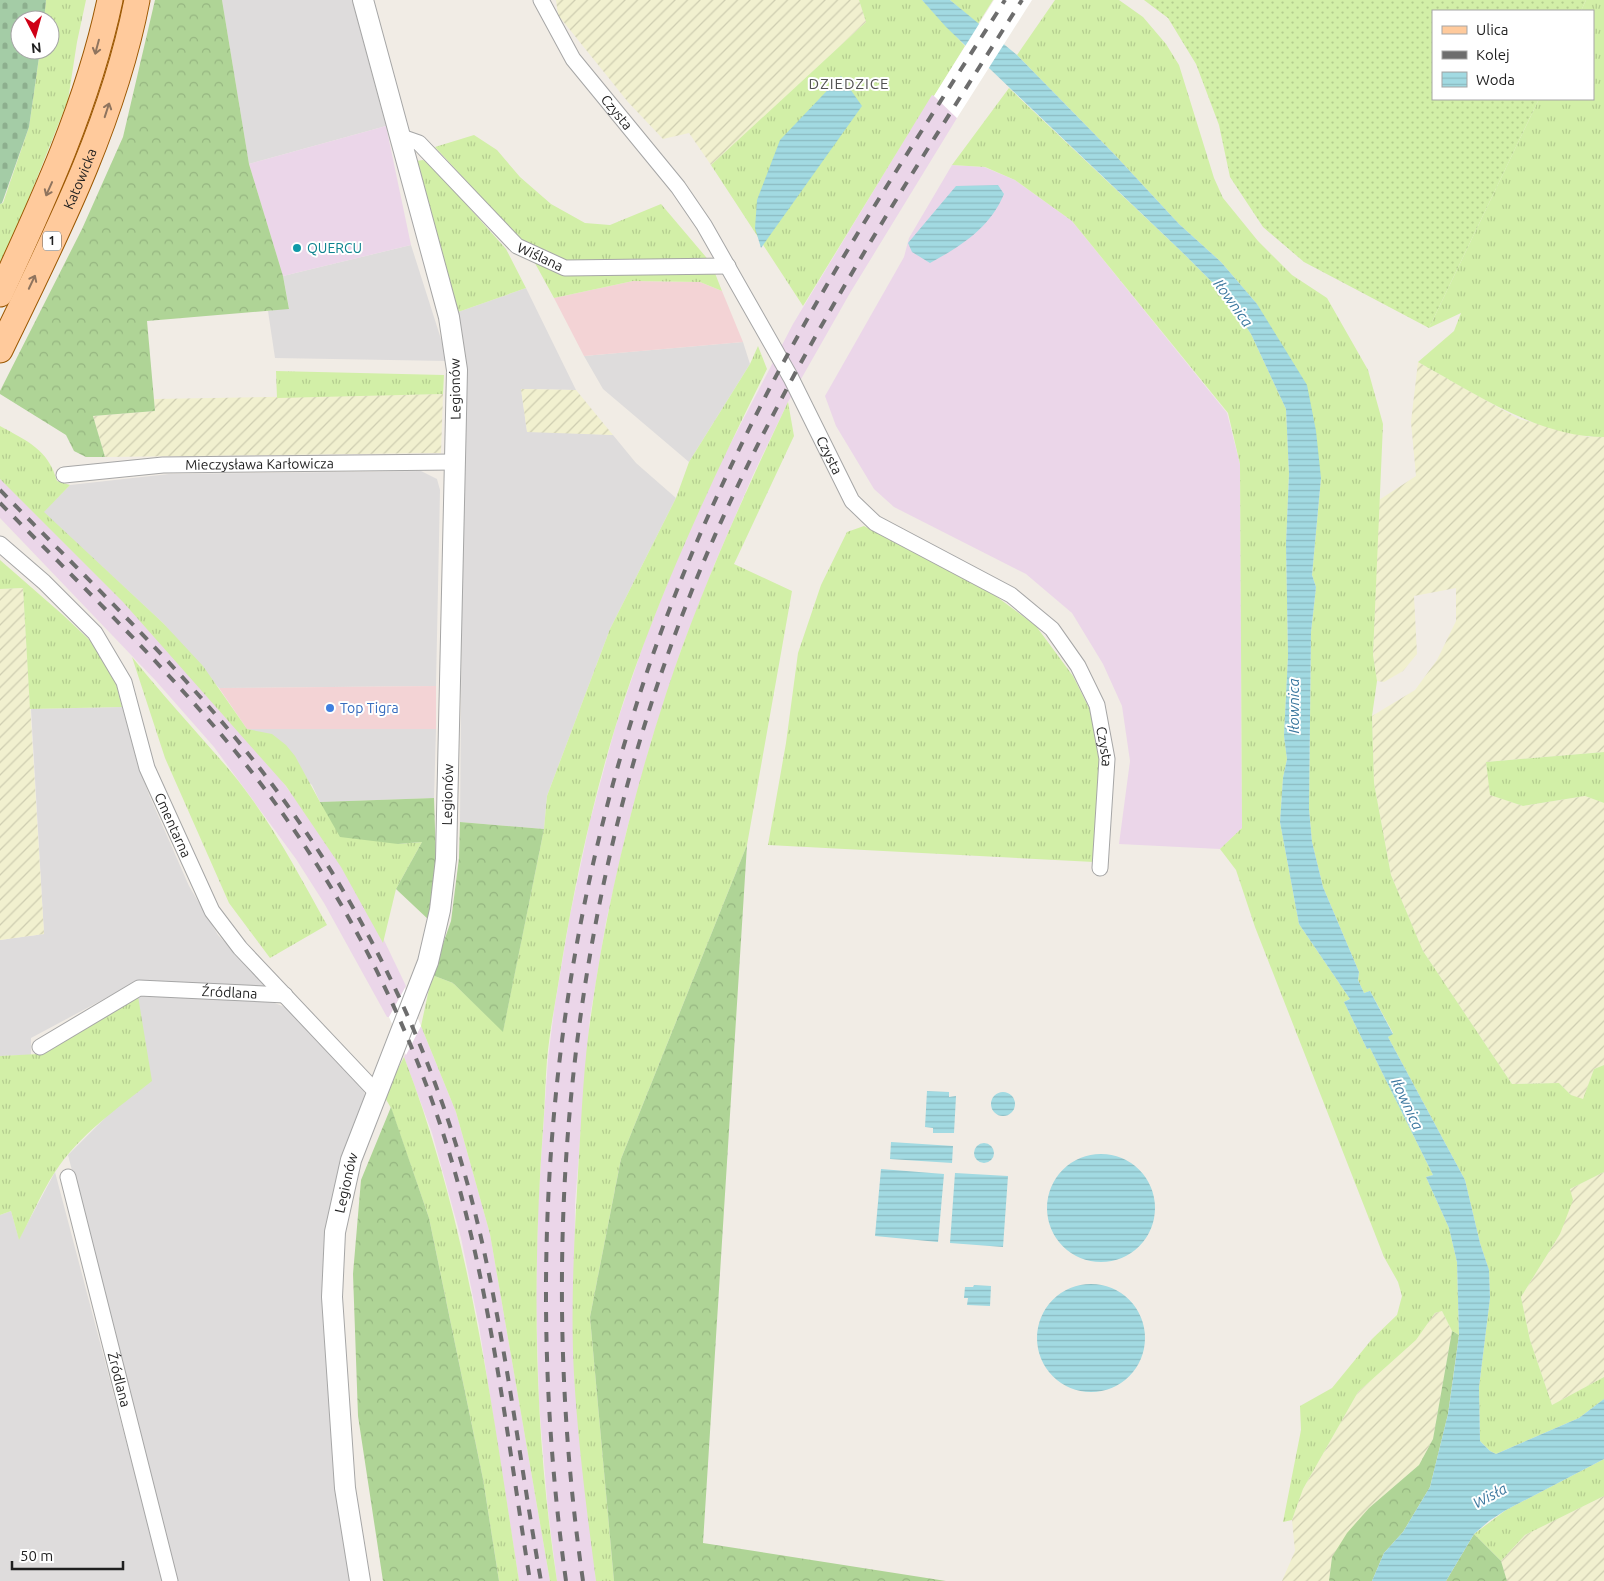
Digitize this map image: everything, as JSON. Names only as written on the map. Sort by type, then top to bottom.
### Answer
[{"type":"main road","name":"Katowicka","points":[[0,294],[50,187],[67,144],[110,0]]},
{"type":"main road","name":"Katowicka","points":[[0,350],[90,156],[120,68],[137,0]]},
{"type":"street","name":"Legionów","points":[[360,1581],[346,1488],[332,1288],[335,1232],[351,1160],[428,962],[440,910],[446,859],[457,370],[449,317],[363,0]]},
{"type":"street","name":"Czysta","points":[[541,0],[573,59],[678,188],[704,225],[791,378],[852,501],[875,522],[1011,594],[1052,629],[1078,666],[1097,705],[1107,759],[1100,868]]},
{"type":"street","name":"Wiślana","points":[[399,136],[419,143],[517,246],[565,268],[728,266]]},
{"type":"street","name":"Mieczysława Karłowicza","points":[[64,475],[163,465],[455,462]]},
{"type":"street","name":"Cmentarna","points":[[0,544],[44,582],[95,634],[124,682],[147,768],[212,911],[240,948],[376,1092]]},
{"type":"street","name":"Źródlana","points":[[40,1047],[139,988],[286,995]]},
{"type":"street","name":"Źródlana","points":[[68,1177],[170,1581]]},
{"type":"shaded area","points":[[222,0],[352,0],[386,126],[249,164]]},
{"type":"shaded area","points":[[932,94],[957,118],[850,293],[788,402],[753,475],[715,563],[681,650],[651,742],[627,829],[606,922],[590,1017],[575,1203],[574,1376],[596,1581],[557,1581],[548,1511],[539,1403],[536,1300],[538,1204],[548,1059],[554,1010],[570,915],[590,821],[615,728],[646,637],[682,547],[723,458],[793,324]]},
{"type":"shaded area","points":[[386,126],[411,245],[283,276],[249,164]]},
{"type":"shaded area","points":[[952,165],[984,167],[1015,180],[1072,221],[1227,413],[1240,464],[1242,828],[1220,849],[1119,844],[1130,761],[1122,706],[1103,664],[1072,613],[1026,574],[894,507],[874,489],[836,426],[825,396],[904,257],[909,238]]},
{"type":"shaded area","points":[[411,245],[448,361],[275,358],[268,311],[289,308],[283,276]]},
{"type":"shaded area","points":[[633,281],[700,282],[722,291],[743,342],[584,356],[554,298]]},
{"type":"shaded area","points":[[526,288],[576,390],[521,389],[527,431],[613,435],[636,463],[676,498],[610,629],[547,796],[544,829],[460,822],[463,468],[458,312]]},
{"type":"shaded area","points":[[743,342],[750,364],[689,462],[603,389],[584,356]]},
{"type":"shaded area","points":[[421,471],[437,479],[440,490],[436,686],[219,688],[163,623],[43,512],[70,485],[169,474]]},
{"type":"shaded area","points":[[0,475],[147,624],[274,770],[301,807],[345,872],[382,936],[406,986],[389,1017],[387,1017],[324,903],[296,859],[214,747],[156,681],[0,518]]},
{"type":"shaded area","points":[[436,686],[436,729],[247,729],[219,688]]},
{"type":"shaded area","points":[[122,707],[138,765],[189,886],[218,935],[268,987],[132,984],[31,1038],[31,1055],[0,1056],[0,940],[44,934],[31,709]]},
{"type":"shaded area","points":[[247,729],[436,729],[434,798],[320,802],[312,785]]},
{"type":"shaded area","points":[[138,996],[267,1000],[295,1011],[364,1090],[366,1102],[331,1209],[350,1581],[177,1581],[68,1155],[105,1118]]},
{"type":"shaded area","points":[[421,1026],[456,1112],[490,1234],[550,1581],[519,1581],[479,1326],[461,1238],[432,1133],[404,1057]]},
{"type":"shaded area","points":[[55,1172],[163,1581],[0,1581],[0,1215],[11,1211],[19,1239]]},
{"type":"green space","points":[[0,0],[46,0],[45,10],[10,10],[10,60],[39,60],[29,127],[2,203],[0,204]]},
{"type":"green space","points":[[46,0],[86,0],[68,100],[21,218],[0,263],[0,204],[3,203],[29,127],[39,60],[60,60],[60,10],[45,10]]},
{"type":"green space","points":[[155,0],[222,0],[249,164],[283,276],[289,309],[147,321],[155,411],[93,416],[105,457],[86,457],[74,451],[66,435],[0,394],[0,391],[82,229],[123,137]]},
{"type":"green space","points":[[556,0],[859,0],[866,22],[711,165],[689,133],[663,139],[628,102],[558,15]]},
{"type":"green space","points":[[859,0],[922,0],[965,46],[934,96],[932,95],[803,306],[711,165],[866,22]]},
{"type":"green space","points":[[950,0],[993,0],[978,24]]},
{"type":"green space","points":[[1055,0],[1119,0],[1143,17],[1166,44],[1179,65],[1214,178],[1223,198],[1258,241],[1292,275],[1327,298],[1368,370],[1383,424],[1373,655],[1377,681],[1372,716],[1374,783],[1391,875],[1423,951],[1512,1084],[1559,1083],[1571,1095],[1583,1099],[1594,1069],[1604,1065],[1604,1172],[1570,1189],[1573,1200],[1560,1234],[1521,1297],[1530,1340],[1552,1405],[1604,1377],[1604,1399],[1579,1418],[1496,1454],[1480,1441],[1479,1387],[1490,1298],[1489,1270],[1480,1243],[1465,1180],[1388,1037],[1393,1033],[1370,991],[1364,993],[1358,980],[1359,972],[1323,887],[1312,842],[1309,809],[1311,632],[1316,587],[1312,575],[1321,478],[1257,304],[1221,262],[1179,224],[1114,154],[1017,55]]},
{"type":"green space","points":[[1144,0],[1586,0],[1581,10],[1432,10],[1432,100],[1539,100],[1429,328],[1304,262],[1263,227],[1230,177],[1219,125],[1196,64],[1168,18]]},
{"type":"green space","points":[[1586,0],[1604,0],[1604,437],[1579,435],[1555,430],[1531,421],[1484,399],[1418,362],[1454,331],[1461,313],[1429,328],[1539,100],[1594,100],[1594,10],[1581,10]]},
{"type":"green space","points":[[1009,88],[1225,295],[1251,334],[1286,409],[1289,474],[1286,544],[1288,656],[1284,736],[1287,759],[1283,778],[1280,822],[1299,924],[1350,999],[1344,1002],[1367,1049],[1370,1048],[1433,1175],[1426,1177],[1449,1228],[1457,1262],[1459,1335],[1452,1331],[1442,1311],[1435,1313],[1416,1340],[1358,1392],[1303,1489],[1292,1520],[1283,1522],[1301,1430],[1300,1406],[1332,1388],[1372,1339],[1397,1315],[1402,1296],[1398,1282],[1384,1257],[1255,927],[1236,870],[1220,849],[1242,828],[1240,464],[1228,413],[1072,221],[1015,180],[985,167],[952,165]]},
{"type":"green space","points":[[474,135],[497,150],[520,177],[551,204],[585,223],[610,225],[661,204],[711,263],[722,291],[700,282],[633,281],[554,298],[524,243],[435,147]]},
{"type":"green space","points":[[423,160],[432,166],[506,249],[526,288],[458,312],[416,161]]},
{"type":"green space","points":[[758,346],[767,369],[724,457],[665,590],[630,681],[615,728],[585,843],[562,961],[547,1060],[537,1242],[537,1355],[540,1412],[549,1525],[557,1581],[550,1581],[490,1234],[456,1112],[421,1026],[432,975],[453,983],[503,1031],[544,829],[547,796],[610,629],[676,498],[689,462],[750,364]]},
{"type":"green space","points":[[1418,362],[1519,419],[1589,437],[1604,437],[1604,752],[1486,762],[1491,795],[1523,806],[1585,796],[1604,803],[1604,1065],[1594,1069],[1583,1100],[1571,1095],[1559,1083],[1512,1084],[1423,951],[1391,875],[1374,783],[1372,716],[1415,690],[1437,660],[1456,621],[1456,588],[1414,596],[1417,654],[1403,671],[1384,682],[1377,681],[1373,655],[1379,500],[1416,476],[1411,422]]},
{"type":"green space","points":[[276,371],[444,375],[443,394],[277,398]]},
{"type":"green space","points":[[521,389],[576,390],[613,435],[527,432]]},
{"type":"green space","points":[[443,394],[441,453],[105,457],[93,416],[155,411],[154,399]]},
{"type":"green space","points":[[788,402],[794,436],[734,564],[792,591],[747,845],[621,1159],[590,1317],[614,1581],[596,1581],[578,1426],[574,1375],[573,1292],[584,1085],[597,974],[621,853],[642,773],[666,694],[707,582]]},
{"type":"green space","points":[[0,426],[35,447],[48,461],[57,481],[70,485],[44,512],[163,623],[203,666],[247,729],[272,734],[286,745],[295,756],[320,802],[398,844],[422,842],[396,889],[383,943],[341,867],[286,786],[123,602],[0,479]]},
{"type":"green space","points":[[864,526],[993,594],[1036,626],[1073,676],[1093,716],[1100,765],[1094,862],[768,845],[786,743],[798,653],[821,585],[847,532]]},
{"type":"green space","points":[[0,560],[99,649],[115,679],[122,707],[30,709],[23,588],[0,589]]},
{"type":"green space","points":[[23,588],[44,934],[0,940],[0,589]]},
{"type":"green space","points":[[132,657],[246,791],[283,847],[327,925],[270,958],[229,903],[165,758]]},
{"type":"green space","points":[[1604,752],[1604,803],[1585,796],[1523,806],[1490,795],[1486,762]]},
{"type":"green space","points":[[434,798],[436,859],[430,921],[396,889],[422,842],[398,844],[340,837],[320,802]]},
{"type":"green space","points":[[460,822],[544,829],[503,1032],[453,983],[432,975],[451,921],[459,858]]},
{"type":"green space","points":[[747,845],[703,1543],[946,1581],[614,1581],[590,1317],[621,1159]]},
{"type":"green space","points":[[138,996],[152,1081],[87,1134],[65,1159],[45,1188],[19,1240],[11,1211],[0,1215],[0,1056],[38,1054]]},
{"type":"green space","points":[[404,1057],[427,1122],[446,1186],[462,1251],[488,1381],[519,1581],[499,1581],[483,1479],[429,1218],[391,1108],[384,1096]]},
{"type":"green space","points":[[391,1107],[429,1218],[483,1479],[499,1581],[383,1581],[358,1416],[353,1274],[361,1180]]},
{"type":"green space","points":[[1604,1172],[1604,1377],[1552,1405],[1530,1340],[1521,1297],[1560,1234],[1570,1189]]},
{"type":"green space","points":[[1442,1311],[1452,1331],[1433,1439],[1419,1465],[1369,1508],[1332,1557],[1329,1581],[1282,1581],[1295,1551],[1292,1520],[1303,1489],[1358,1392],[1416,1340],[1435,1313]]},
{"type":"green space","points":[[1452,1331],[1459,1335],[1448,1414],[1430,1487],[1403,1532],[1384,1553],[1372,1581],[1329,1581],[1332,1557],[1347,1533],[1369,1508],[1419,1465],[1433,1439]]},
{"type":"green space","points":[[1604,1459],[1604,1496],[1525,1535],[1501,1561],[1474,1534],[1506,1510]]},
{"type":"green space","points":[[1604,1496],[1604,1581],[1507,1581],[1501,1561],[1525,1535]]},
{"type":"green space","points":[[1474,1534],[1501,1561],[1507,1581],[1446,1581]]},
{"type":"water","points":[[922,0],[950,0],[1017,55],[1114,154],[1179,224],[1221,262],[1257,304],[1307,385],[1316,431],[1321,478],[1312,575],[1316,587],[1311,632],[1309,809],[1312,842],[1323,887],[1359,972],[1358,980],[1364,993],[1370,991],[1393,1034],[1388,1037],[1465,1180],[1480,1243],[1489,1270],[1490,1298],[1479,1387],[1480,1441],[1496,1454],[1579,1418],[1604,1399],[1604,1459],[1506,1510],[1489,1521],[1474,1534],[1446,1581],[1372,1581],[1384,1553],[1403,1532],[1430,1487],[1448,1414],[1459,1335],[1457,1262],[1449,1228],[1426,1177],[1433,1175],[1370,1048],[1367,1049],[1344,1002],[1350,999],[1299,924],[1280,822],[1283,778],[1287,759],[1284,736],[1288,656],[1286,544],[1289,474],[1286,409],[1251,334],[1225,295],[946,27]]},
{"type":"water","points":[[841,76],[862,106],[761,248],[755,228],[757,200],[780,140]]},
{"type":"water","points":[[998,185],[1004,194],[998,206],[983,226],[963,243],[930,263],[912,252],[908,243],[956,186]]},
{"type":"water","points":[[927,1091],[949,1092],[949,1097],[956,1096],[954,1133],[933,1133],[933,1128],[925,1127]]},
{"type":"water","points":[[1003,1092],[1012,1095],[1015,1104],[1012,1113],[1003,1116],[994,1113],[991,1104],[994,1095]]},
{"type":"water","points":[[891,1142],[953,1146],[952,1163],[890,1159]]},
{"type":"water","points":[[984,1143],[991,1146],[994,1153],[991,1160],[984,1163],[977,1160],[974,1153],[977,1146]]},
{"type":"water","points":[[1101,1154],[1122,1158],[1139,1170],[1151,1187],[1155,1208],[1151,1229],[1139,1246],[1122,1258],[1101,1262],[1080,1258],[1063,1246],[1051,1229],[1047,1208],[1051,1187],[1063,1170],[1080,1158]]},
{"type":"water","points":[[881,1169],[944,1174],[938,1242],[875,1236]]},
{"type":"water","points":[[955,1173],[1008,1176],[1003,1247],[950,1243]]},
{"type":"water","points":[[1091,1284],[1101,1285],[1121,1293],[1129,1300],[1136,1308],[1144,1328],[1144,1348],[1136,1368],[1129,1376],[1121,1383],[1101,1391],[1091,1392],[1081,1391],[1061,1383],[1053,1376],[1046,1368],[1038,1348],[1037,1338],[1038,1328],[1046,1308],[1053,1300],[1061,1293],[1081,1285]]},
{"type":"water","points":[[974,1285],[991,1286],[990,1306],[967,1305],[968,1298],[964,1298],[965,1287],[973,1287]]},
{"type":"pier","points":[[994,0],[1032,0],[957,118],[934,96]]},
{"type":"pier","points":[[405,988],[421,1026],[406,1055],[389,1017]]},
{"type":"railway","points":[[566,1581],[554,1473],[547,1364],[546,1255],[551,1146],[562,1038],[579,930],[603,824],[632,719],[657,642],[686,567],[735,457],[781,366],[874,207],[1005,0]]},
{"type":"railway","points":[[583,1581],[568,1446],[562,1309],[565,1172],[578,1036],[600,901],[632,769],[673,639],[725,513],[757,446],[827,315],[865,251],[1022,0]]},
{"type":"railway","points":[[0,490],[155,647],[242,746],[281,797],[317,849],[351,903],[381,960],[408,1017],[432,1076],[453,1136],[471,1197],[483,1244],[502,1340],[541,1581]]},
{"type":"railway","points":[[0,503],[150,655],[235,751],[274,801],[310,854],[343,908],[373,964],[401,1022],[425,1081],[446,1141],[463,1202],[493,1343],[530,1581]]},
{"type":"place","name":"QUERCU","points":[[297,248]]},
{"type":"place","name":"Top Tigra","points":[[330,708]]},
{"type":"district","name":"DZIEDZICE","points":[[849,84]]},
{"type":"water label","name":"Iłownica","points":[[1233,303]]},
{"type":"water label","name":"Iłownica","points":[[1294,706]]},
{"type":"water label","name":"Iłownica","points":[[1407,1104]]},
{"type":"water label","name":"Wisła","points":[[1490,1496]]}]
